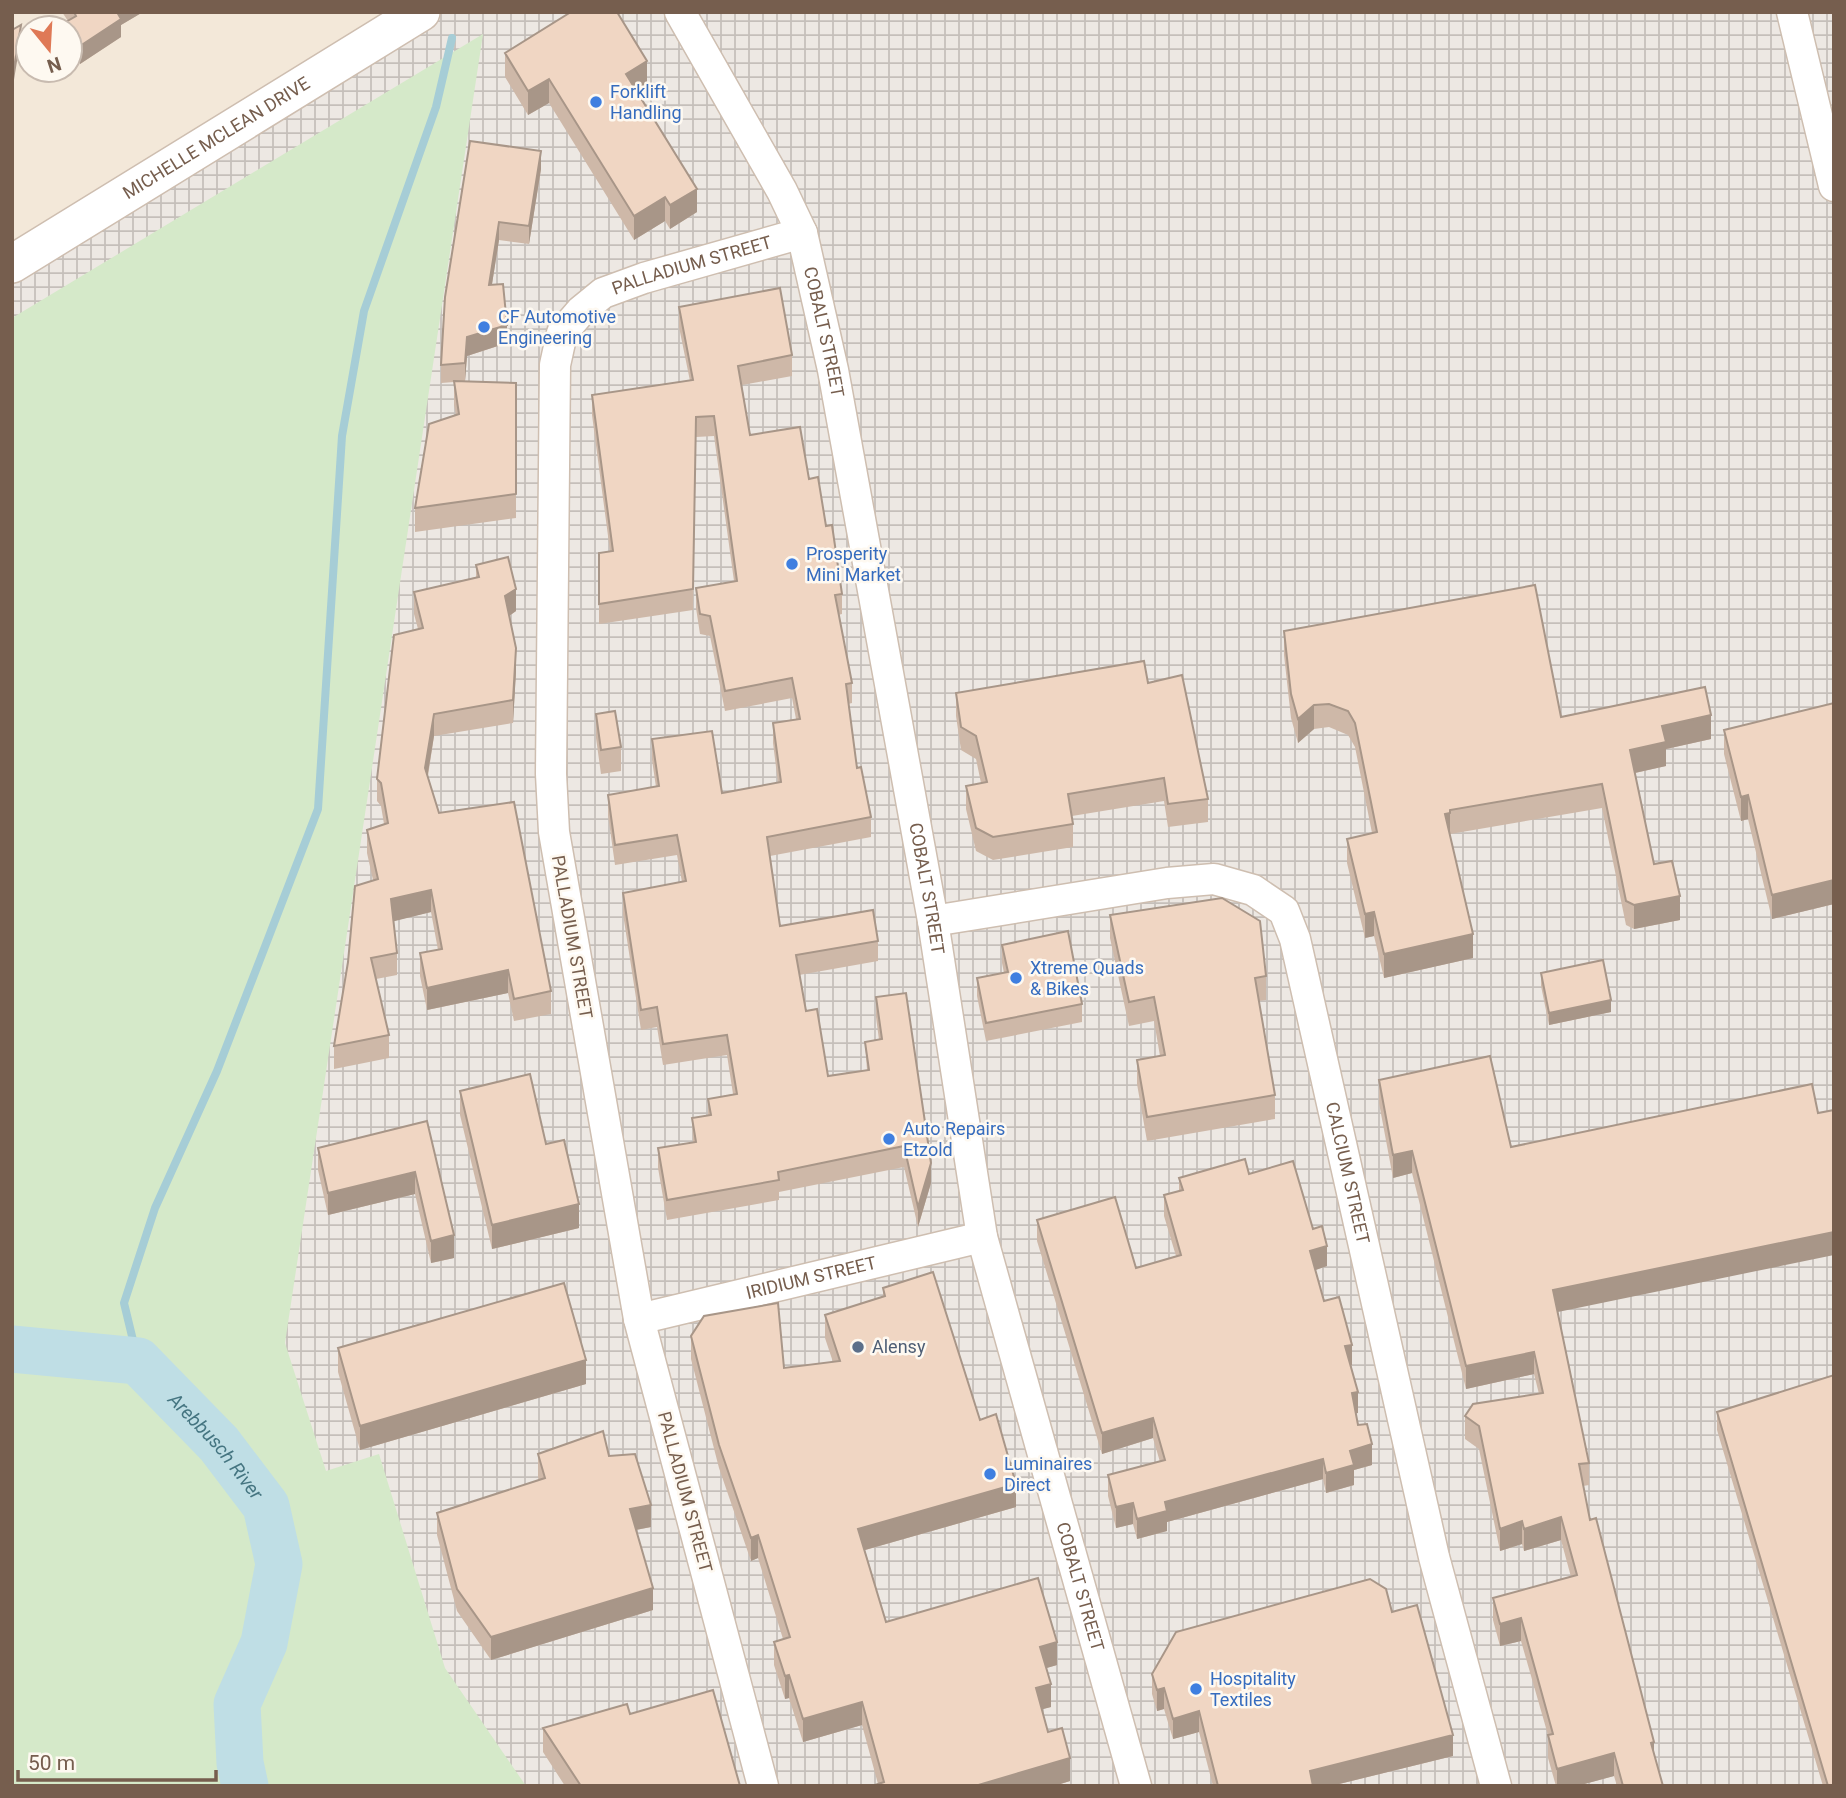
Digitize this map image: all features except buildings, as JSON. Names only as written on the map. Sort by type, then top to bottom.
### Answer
[{"type":"street","name":"MICHELLE MCLEAN DRIVE","points":[[12,264],[421,12]]},
{"type":"street","name":"COBALT STREET","points":[[680,12],[782,191],[802,233],[833,370],[933,921],[982,1237],[1136,1786]]},
{"type":"street","points":[[1792,12],[1834,186]]},
{"type":"street","name":"PALLADIUM STREET","points":[[763,1786],[639,1319],[554,832],[551,774],[555,365],[562,332],[603,293],[644,278],[802,233]]},
{"type":"street","name":"CALCIUM STREET","points":[[933,921],[1167,883],[1214,879],[1254,890],[1284,911],[1296,939],[1434,1557],[1496,1786]]},
{"type":"street","name":"IRIDIUM STREET","points":[[639,1319],[982,1237]]},
{"type":"shaded area","points":[[12,12],[421,12],[12,264]]},
{"type":"shaded area","points":[[421,12],[1834,12],[1834,1786],[12,1786],[12,264]]},
{"type":"green space","points":[[483,34],[285,1343],[326,1471],[379,1454],[445,1668],[526,1786],[12,1786],[12,318]]},
{"type":"waterway","points":[[138,1361],[124,1303],[155,1208],[217,1071],[318,809],[342,436],[364,311],[436,107],[452,38]]},
{"type":"waterway","name":"Arebbusch River","points":[[12,1349],[138,1361],[219,1444],[266,1506],[279,1564],[264,1643],[237,1704],[240,1763],[245,1786]]},
{"type":"place","name":"Forklift Handling","points":[[596,102]]},
{"type":"place","name":"CF Automotive Engineering","points":[[484,327]]},
{"type":"place","name":"Prosperity Mini Market","points":[[792,564]]},
{"type":"place","name":"Xtreme Quads & Bikes","points":[[1016,978]]},
{"type":"place","name":"Auto Repairs Etzold","points":[[889,1139]]},
{"type":"place","name":"Alensy","points":[[858,1347]]},
{"type":"place","name":"Luminaires Direct","points":[[990,1474]]},
{"type":"place","name":"Hospitality Textiles","points":[[1196,1689]]}]
